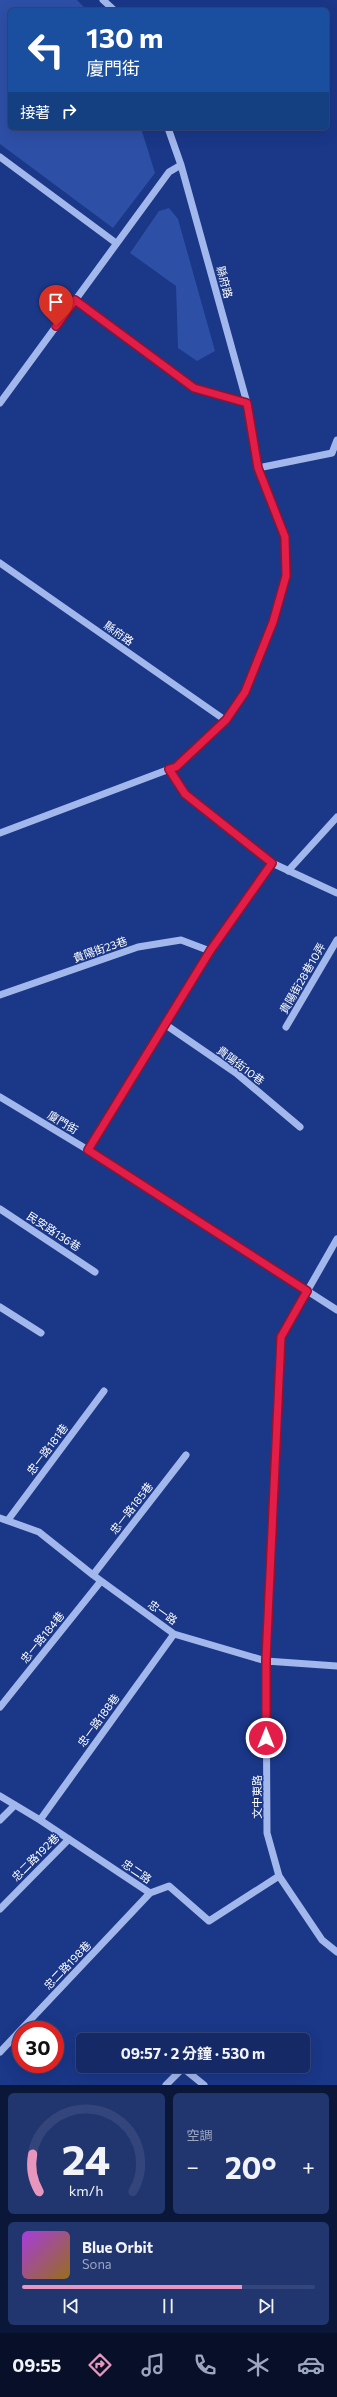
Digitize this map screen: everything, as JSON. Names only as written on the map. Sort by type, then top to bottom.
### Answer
[{"type":"street","points":[[103,0],[112,8]]},
{"type":"street","name":"縣府路","points":[[0,834],[176,767],[226,720],[245,692],[273,622],[286,576],[285,537],[258,468],[247,403],[181,166],[169,130]]},
{"type":"street","points":[[0,157],[116,243]]},
{"type":"street","points":[[0,403],[169,172],[181,166]]},
{"type":"street","points":[[75,300],[194,388],[247,403]]},
{"type":"street","points":[[258,468],[332,453],[337,440]]},
{"type":"street","name":"縣府路","points":[[0,563],[226,720]]},
{"type":"street","points":[[169,769],[185,794],[272,863],[337,893]]},
{"type":"street","points":[[288,871],[337,817]]},
{"type":"street","points":[[88,1150],[210,951],[272,863]]},
{"type":"street","name":"貴陽街23巷","points":[[0,995],[138,947],[181,940],[210,951]]},
{"type":"street","name":"貴陽街28巷10弄","points":[[286,1027],[337,940]]},
{"type":"street","name":"貴陽街10巷","points":[[166,1025],[236,1073],[300,1126]]},
{"type":"street","name":"廈門街","points":[[0,1097],[88,1150],[337,1310]]},
{"type":"street","name":"民安路136巷","points":[[0,1209],[95,1272]]},
{"type":"street","name":"文中東路","points":[[337,1239],[281,1337],[266,1660],[267,1833],[280,1876],[322,1940],[337,1952]]},
{"type":"street","points":[[0,1307],[41,1333]]},
{"type":"street","name":"忠一路181巷","points":[[8,1520],[104,1391]]},
{"type":"street","name":"忠一路185巷","points":[[93,1575],[186,1455]]},
{"type":"street","name":"忠一路","points":[[0,1518],[39,1532],[93,1575],[174,1634],[266,1660],[337,1666]]},
{"type":"street","name":"忠一路184巷","points":[[0,1707],[101,1581]]},
{"type":"street","name":"忠一路188巷","points":[[40,1820],[174,1634]]},
{"type":"street","name":"忠二路","points":[[0,1796],[40,1820],[150,1893],[169,1886],[209,1921],[280,1876]]},
{"type":"street","points":[[0,1820],[15,1805]]},
{"type":"street","name":"忠二路192巷","points":[[0,1909],[69,1839]]},
{"type":"street","name":"忠二路198巷","points":[[0,2052],[150,1893]]},
{"type":"street","points":[[166,2085],[183,2068],[204,2085]]},
{"type":"shaded area","points":[[0,0],[77,0],[85,8],[8,8],[8,130],[142,130],[155,173],[113,228],[0,144]]},
{"type":"shaded area","points":[[169,208],[178,219],[215,351],[197,361],[178,348],[176,286],[130,253],[159,211]]},
{"type":"route","points":[[56,326],[75,300],[194,388],[247,403],[258,468],[285,537],[286,576],[273,622],[245,692],[226,720],[176,767],[169,769],[185,794],[272,863],[210,951],[88,1150],[307,1291],[281,1337],[266,1660],[266,1738]]}]
